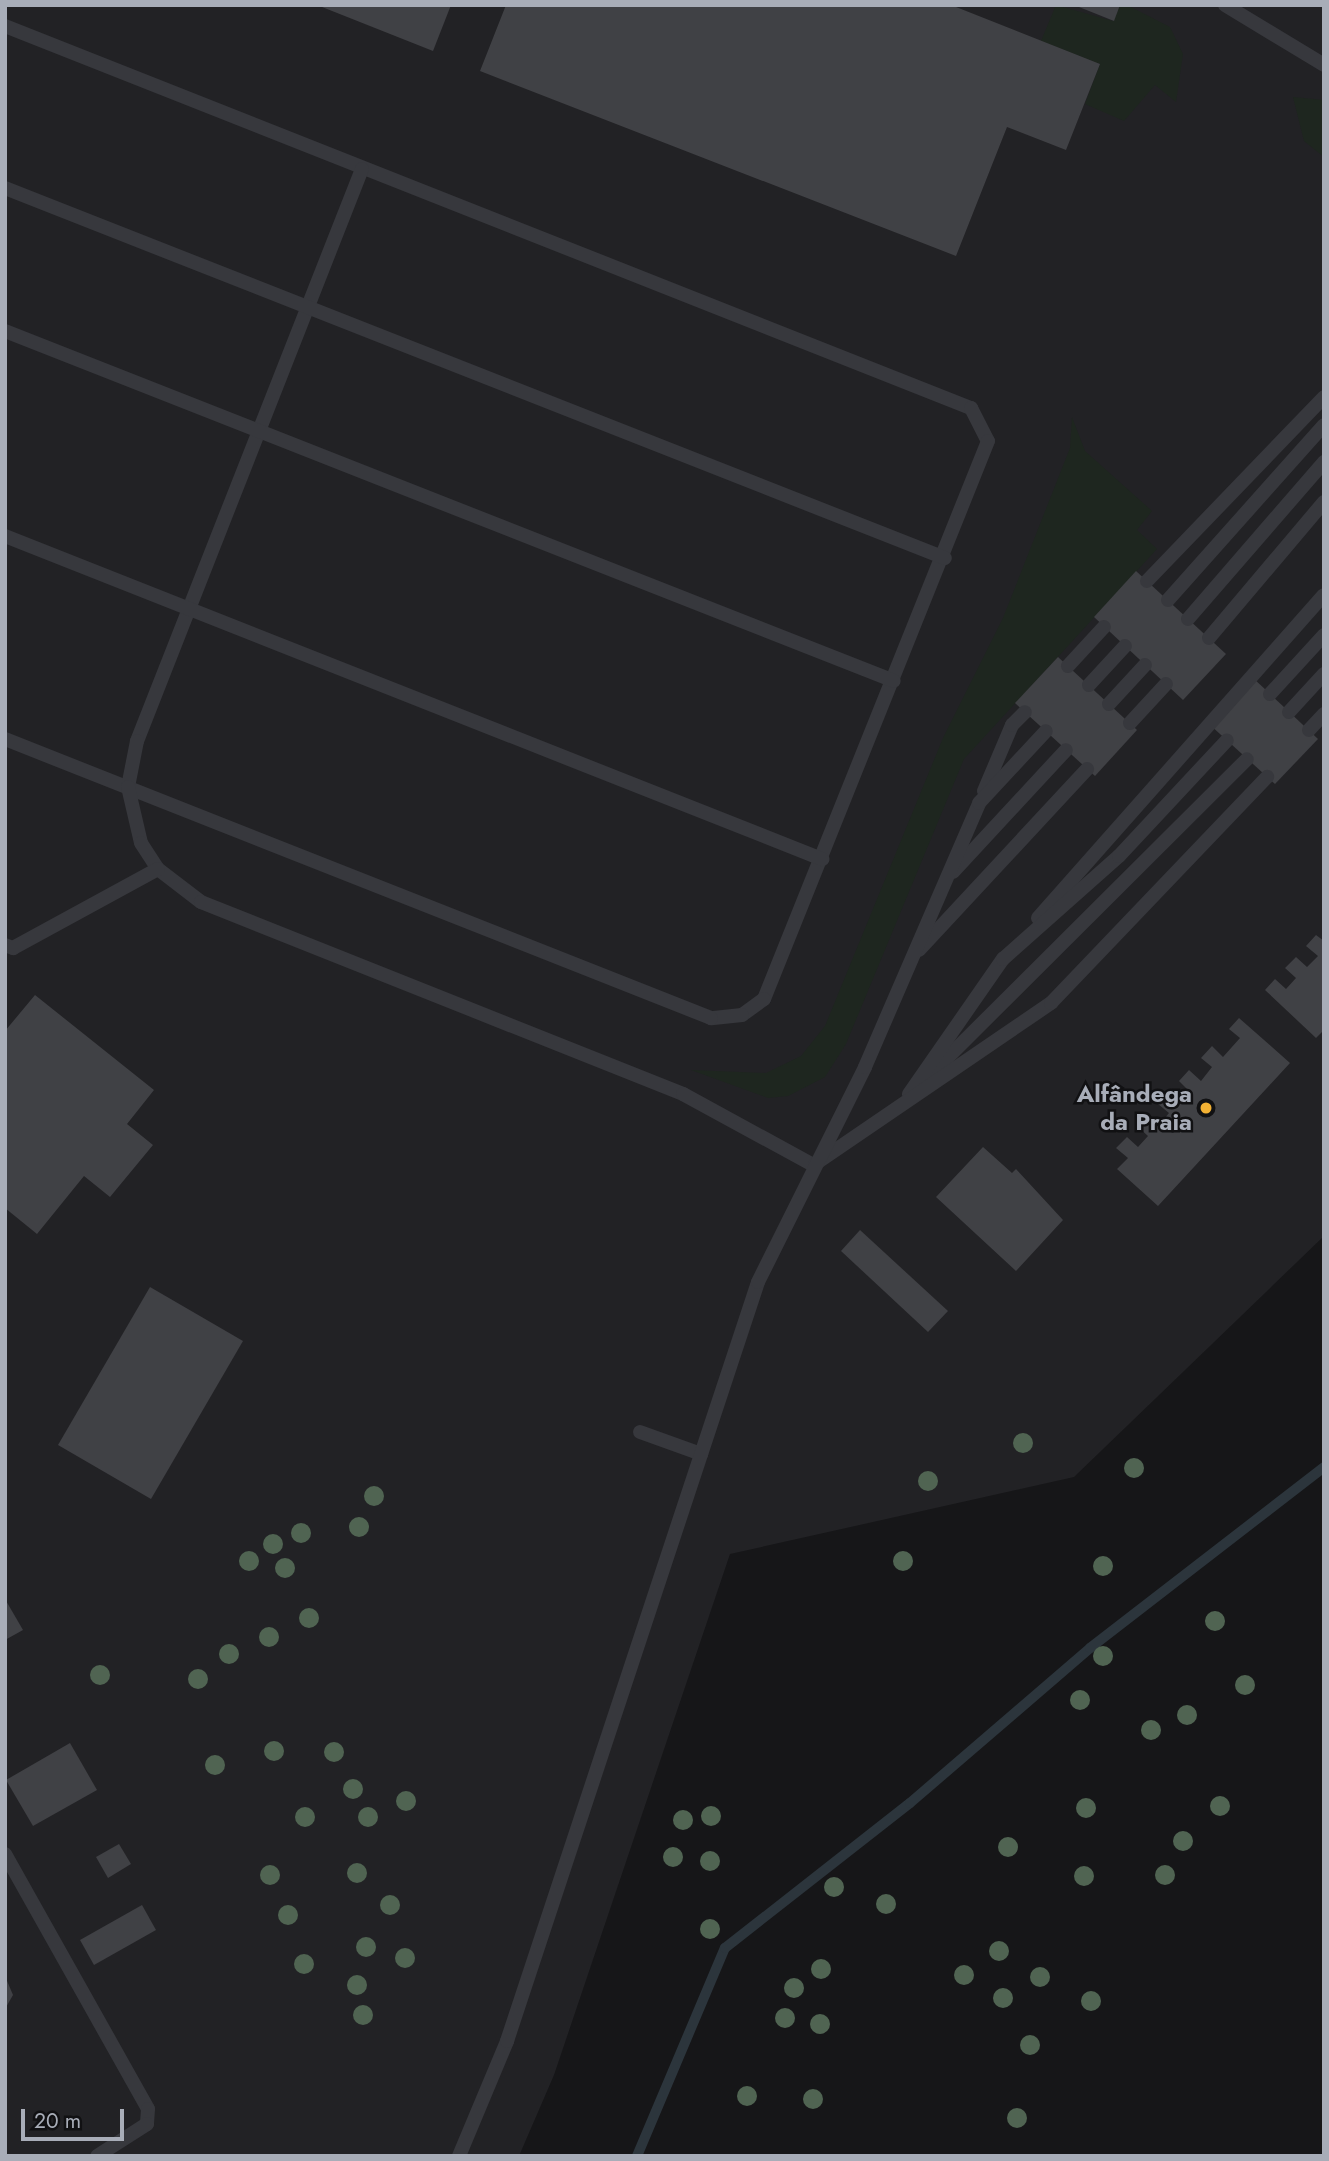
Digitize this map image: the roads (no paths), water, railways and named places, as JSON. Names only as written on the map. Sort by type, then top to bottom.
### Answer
[{"type":"lane","points":[[1225,5],[1324,65]]},
{"type":"lane","points":[[5,26],[971,408],[988,441],[945,558],[764,999],[742,1015],[711,1018],[5,739]]},
{"type":"lane","points":[[362,169],[137,741],[128,787],[141,844],[158,869],[201,902],[683,1094],[813,1165]]},
{"type":"lane","points":[[5,188],[945,558]]},
{"type":"lane","points":[[5,331],[894,681]]},
{"type":"lane","points":[[1147,581],[1324,397]]},
{"type":"lane","points":[[1168,600],[1324,425]]},
{"type":"lane","points":[[1188,619],[1324,462]]},
{"type":"lane","points":[[1209,638],[1324,502]]},
{"type":"lane","points":[[5,536],[822,859]]},
{"type":"lane","points":[[905,1100],[1003,959],[1324,595]]},
{"type":"lane","points":[[1068,666],[1104,627]]},
{"type":"lane","points":[[1270,694],[1324,635]]},
{"type":"lane","points":[[1089,685],[1125,646]]},
{"type":"lane","points":[[1109,704],[1145,665]]},
{"type":"lane","points":[[1289,712],[1324,674]]},
{"type":"lane","points":[[1130,723],[1166,684]]},
{"type":"lane","points":[[458,2156],[507,2041],[758,1282],[912,958],[1012,726],[1025,712]]},
{"type":"lane","points":[[1309,730],[1324,714]]},
{"type":"lane","points":[[979,803],[1046,731]]},
{"type":"lane","points":[[1003,959],[1119,856],[1227,740]]},
{"type":"lane","points":[[946,881],[1066,750]]},
{"type":"lane","points":[[905,1100],[1247,759]]},
{"type":"lane","points":[[912,958],[1087,769]]},
{"type":"lane","points":[[813,1165],[1051,1003],[1268,777]]},
{"type":"lane","points":[[5,945],[13,948],[158,869]]},
{"type":"lane","points":[[640,1432],[702,1454]]},
{"type":"lane","points":[[5,1854],[148,2109],[147,2124],[97,2156]]},
{"type":"waterway","points":[[637,2156],[725,1948],[910,1803],[1090,1648],[1324,1467]]},
{"type":"place","name":"Alfândega da Praia","points":[[1206,1108]]}]
